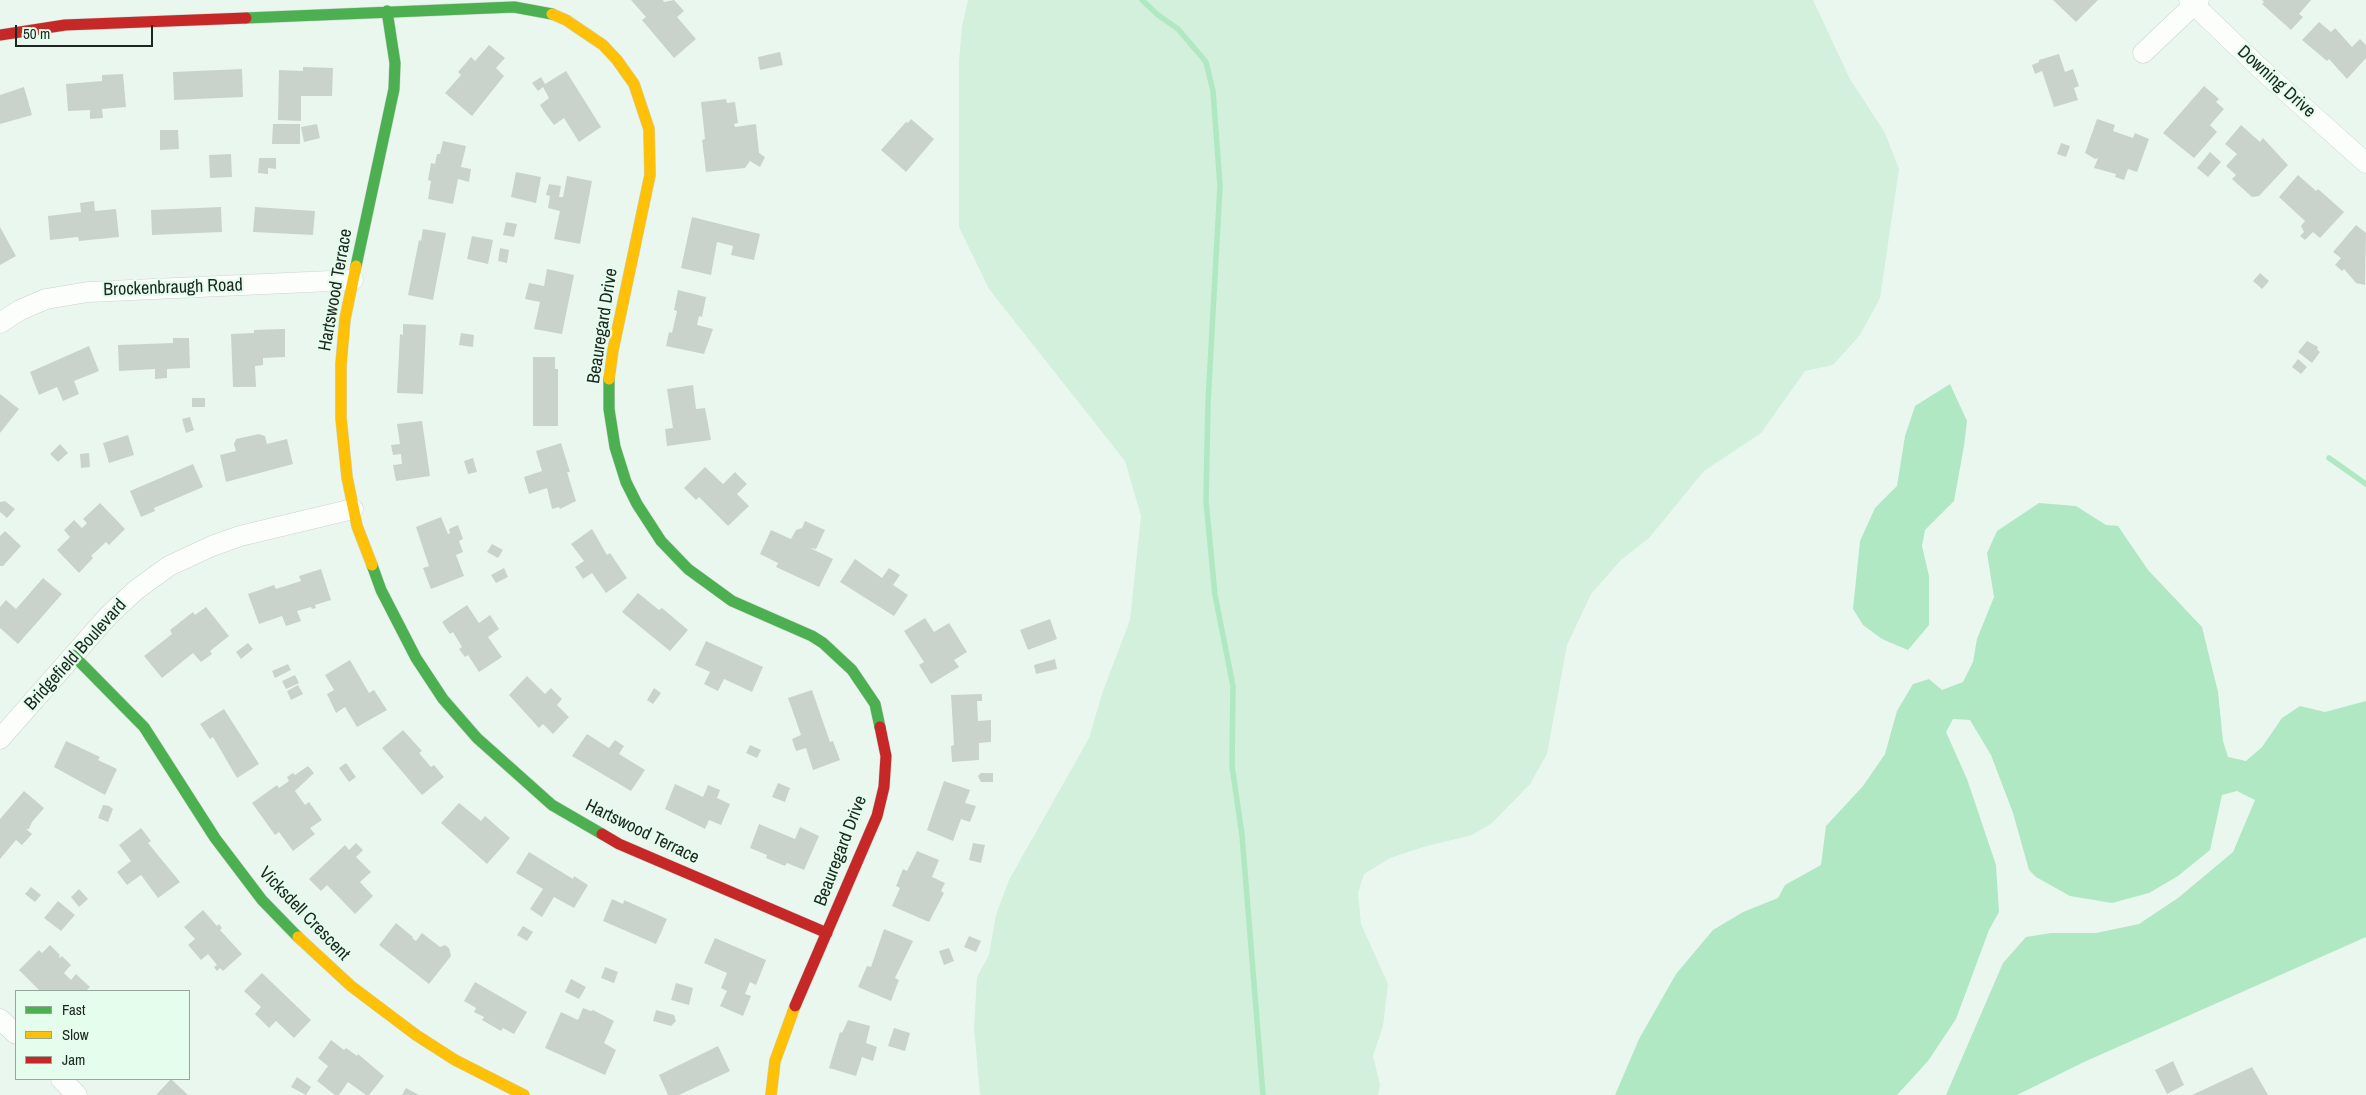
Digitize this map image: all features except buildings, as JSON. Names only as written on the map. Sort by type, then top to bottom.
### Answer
[{"type":"street","points":[[2144,53],[2194,2]]},
{"type":"street","name":"Downing Drive","points":[[2194,2],[2262,70],[2366,163]]},
{"type":"street","name":"Beauregard Drive","points":[[0,35],[65,24],[514,7],[546,12],[580,28],[603,45],[617,60],[634,84],[649,129],[651,145],[650,175],[613,350],[609,409],[615,447],[626,482],[637,504],[661,541],[688,569],[732,601],[823,643],[852,670],[875,704],[886,756],[884,787],[877,816],[775,1061],[771,1095]]},
{"type":"street","name":"Hartswood Terrace","points":[[387,12],[395,63],[394,89],[345,319],[341,364],[341,418],[347,477],[357,526],[381,590],[416,658],[444,699],[477,738],[524,781],[575,820],[618,844],[827,933]]},
{"type":"street","name":"Brockenbraugh Road","points":[[0,323],[20,310],[46,299],[88,292],[353,280]]},
{"type":"street","name":"Bridgefield Boulevard","points":[[0,740],[108,616],[136,590],[169,566],[240,536],[353,509]]},
{"type":"street","name":"Vicksdell Crescent","points":[[74,656],[144,726],[215,838],[262,900],[299,938],[351,986],[416,1035],[455,1060],[524,1095]]},
{"type":"street","points":[[0,1019],[15,1033]]},
{"type":"street","points":[[62,1080],[77,1095]]},
{"type":"shaded area","points":[[968,0],[1813,0],[1850,79],[1885,133],[1899,169],[1880,298],[1860,335],[1833,365],[1805,371],[1761,433],[1704,471],[1649,538],[1621,560],[1591,594],[1567,645],[1547,754],[1530,784],[1492,823],[1472,835],[1423,847],[1390,858],[1364,874],[1358,893],[1361,924],[1388,984],[1383,1026],[1373,1056],[1380,1085],[1378,1095],[980,1095],[974,1027],[977,977],[989,955],[996,915],[1009,880],[1089,738],[1103,691],[1130,620],[1141,516],[1125,461],[989,289],[959,227],[959,61],[962,27]]},
{"type":"shaded area","points":[[1950,384],[1967,421],[1964,446],[1954,501],[1925,530],[1922,546],[1929,576],[1929,625],[1908,650],[1882,639],[1863,625],[1853,609],[1860,541],[1875,508],[1897,486],[1905,436],[1915,406]]},
{"type":"shaded area","points":[[2039,503],[2076,506],[2106,525],[2118,526],[2148,570],[2202,627],[2218,692],[2223,741],[2228,757],[2246,761],[2262,747],[2282,718],[2300,706],[2325,712],[2366,701],[2366,937],[2084,1062],[2017,1095],[1946,1095],[2003,963],[2026,937],[2051,933],[2096,933],[2139,924],[2178,898],[2233,852],[2255,800],[2237,791],[2222,795],[2210,850],[2178,876],[2149,893],[2112,903],[2070,896],[2036,877],[2029,870],[2013,813],[1991,755],[1970,720],[1953,719],[1946,732],[1967,779],[1996,865],[1999,912],[1989,930],[1956,1019],[1928,1061],[1897,1095],[1615,1095],[1639,1039],[1676,974],[1713,930],[1743,912],[1778,898],[1785,885],[1821,865],[1826,826],[1863,786],[1885,754],[1897,711],[1913,684],[1929,679],[1942,690],[1963,682],[1973,662],[1977,639],[1994,597],[1987,553],[1997,531]]},
{"type":"waterway","points":[[1142,0],[1158,15],[1178,29],[1206,62],[1213,91],[1220,186],[1208,403],[1206,501],[1215,595],[1233,686],[1232,766],[1242,835],[1263,1095]]},
{"type":"waterway","points":[[2329,458],[2366,484]]},
{"type":"traffic: fast","points":[[246,18],[514,7],[552,14]]},
{"type":"traffic: fast","points":[[356,266],[394,89],[395,63],[387,11]]},
{"type":"traffic: fast","points":[[609,379],[609,409],[615,447],[626,482],[637,504],[661,541],[688,569],[732,601],[812,636],[823,643],[852,670],[875,704],[880,727]]},
{"type":"traffic: fast","points":[[372,565],[381,590],[416,658],[443,699],[477,738],[552,805],[602,834]]},
{"type":"traffic: fast","points":[[73,655],[144,727],[215,838],[262,900],[298,937]]},
{"type":"traffic: slow","points":[[552,14],[566,20],[603,45],[617,60],[634,84],[649,129],[650,175],[613,350],[609,379]]},
{"type":"traffic: slow","points":[[356,266],[345,319],[341,364],[341,418],[347,477],[357,526],[372,565]]},
{"type":"traffic: slow","points":[[298,937],[351,986],[416,1035],[455,1060],[524,1095]]},
{"type":"traffic: slow","points":[[771,1095],[775,1061],[795,1006]]},
{"type":"traffic: jam","points":[[0,35],[65,25],[246,18]]},
{"type":"traffic: jam","points":[[795,1006],[877,816],[884,787],[886,756],[880,727]]},
{"type":"traffic: jam","points":[[602,834],[619,844],[827,933]]}]
